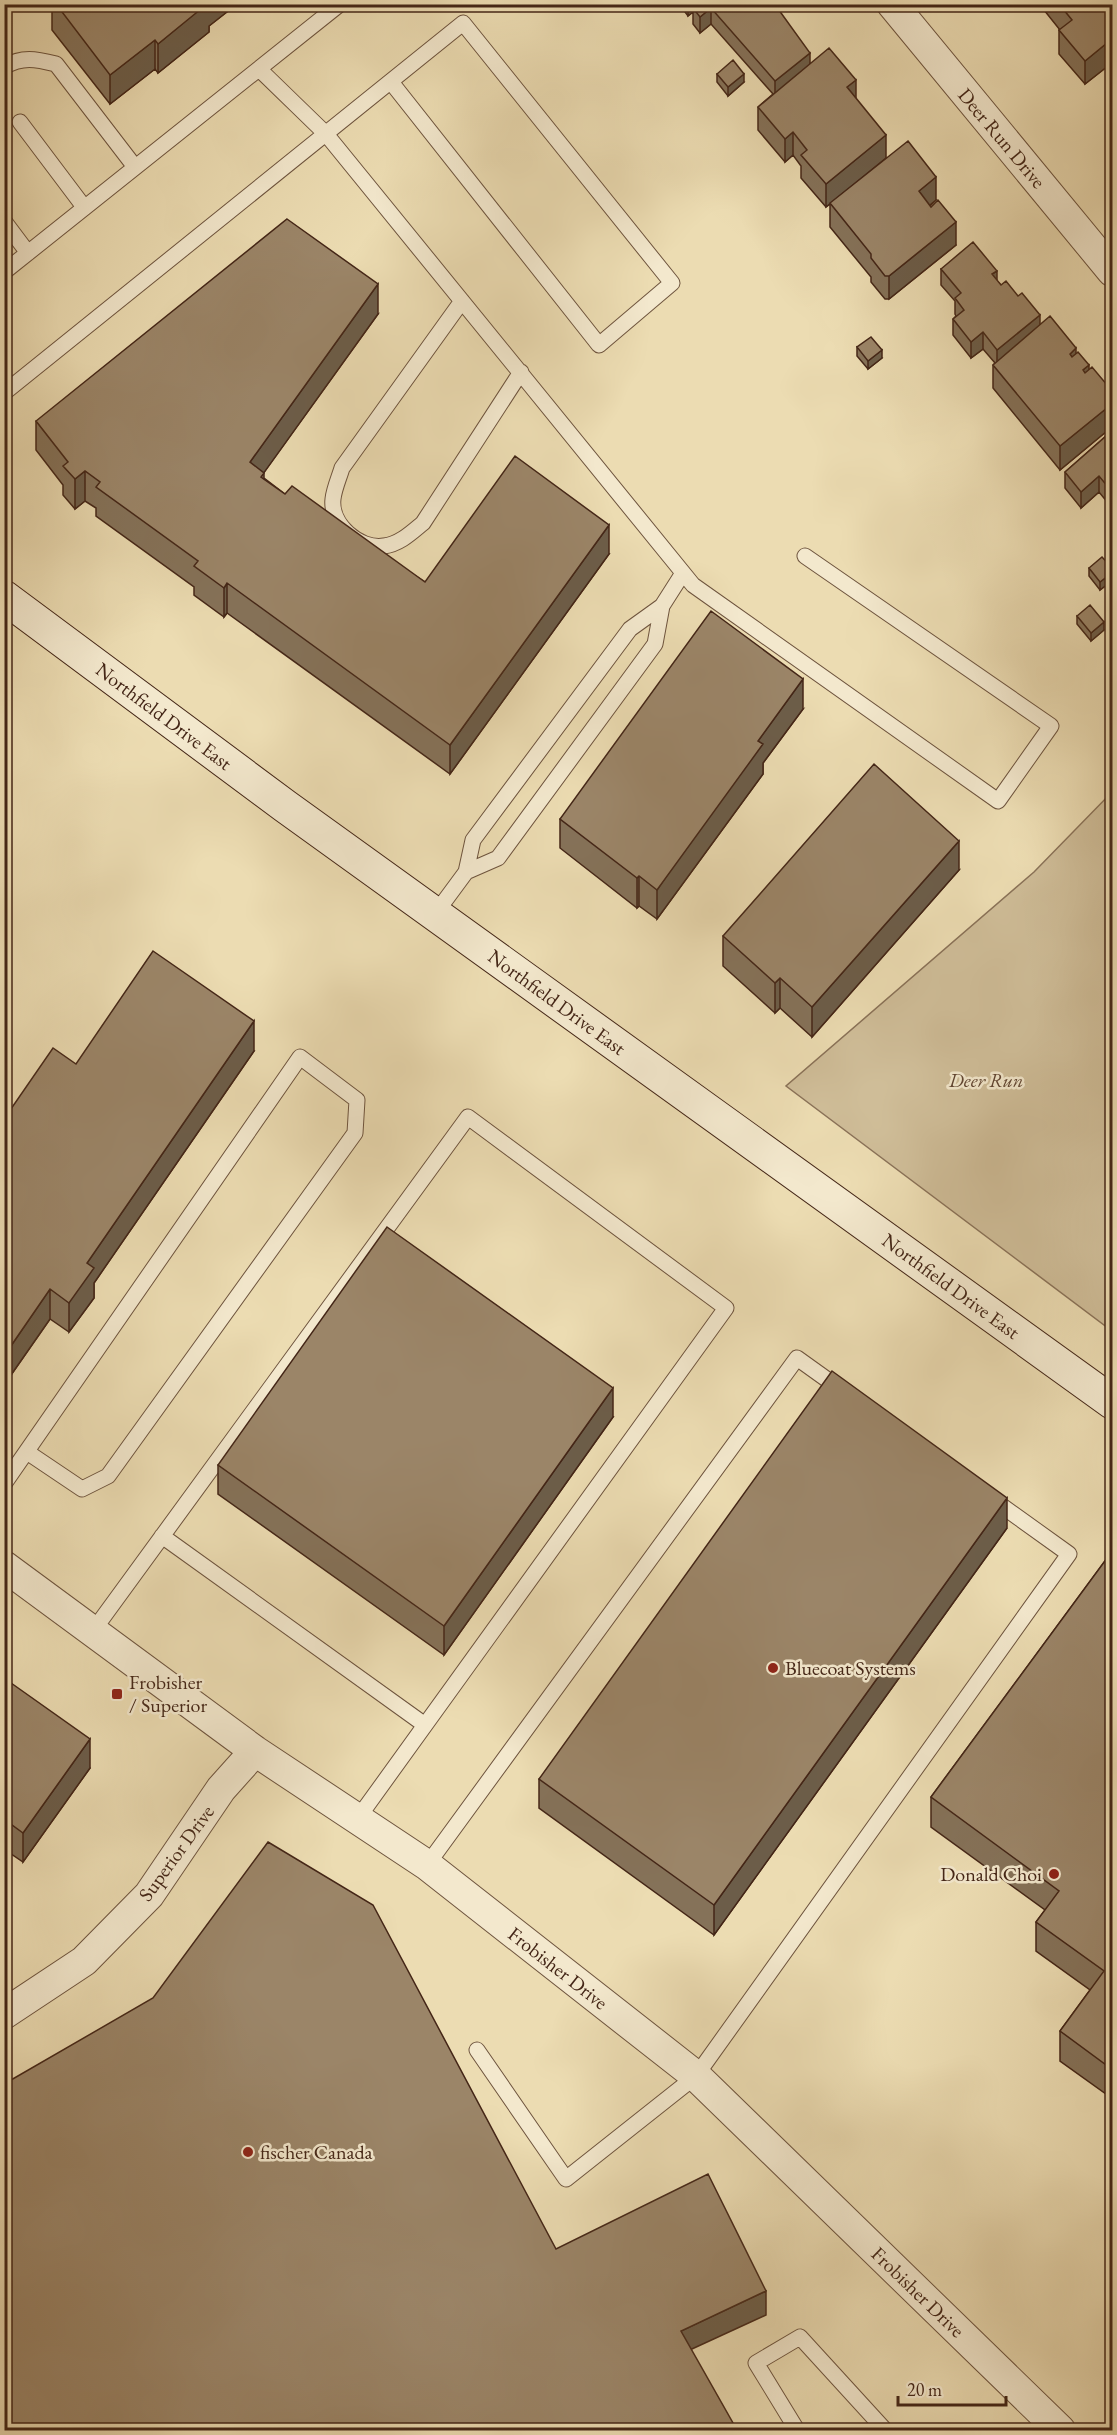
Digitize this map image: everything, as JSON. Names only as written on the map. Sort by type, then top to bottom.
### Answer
[{"type":"main road","name":"Northfield Drive East","points":[[4,597],[435,914],[1113,1402]]},
{"type":"street","name":"Deer Run Drive","points":[[892,4],[1113,271]]},
{"type":"street","name":"Frobisher Drive","points":[[4,1566],[255,1751],[427,1865],[696,2076],[1060,2430]]},
{"type":"street","name":"Superior Drive","points":[[4,2014],[84,1961],[149,1895],[221,1789],[255,1751]]},
{"type":"lane","points":[[4,272],[259,69],[321,10],[340,4]]},
{"type":"lane","points":[[4,393],[463,23],[672,283],[599,345],[391,82]]},
{"type":"lane","points":[[4,67],[18,59],[38,59],[56,64],[135,167]]},
{"type":"lane","points":[[259,69],[326,134],[693,585],[998,801],[1051,726],[805,556]]},
{"type":"lane","points":[[20,122],[84,207]]},
{"type":"lane","points":[[4,221],[28,253]]},
{"type":"lane","points":[[462,301],[342,468],[333,499],[334,516],[346,531],[363,543],[383,547],[404,538],[423,523],[520,372]]},
{"type":"lane","points":[[435,914],[466,872],[473,840],[630,628],[662,606],[683,573]]},
{"type":"lane","points":[[466,872],[498,858],[512,840],[656,644],[662,606]]},
{"type":"lane","points":[[4,1484],[300,1057],[357,1100],[355,1133],[108,1476],[82,1489],[27,1452]]},
{"type":"lane","points":[[93,1631],[468,1117],[726,1308],[358,1818]]},
{"type":"lane","points":[[427,1865],[797,1358],[855,1400]]},
{"type":"lane","points":[[477,2050],[566,2179],[696,2076],[1069,1554],[982,1491]]},
{"type":"lane","points":[[162,1536],[425,1725]]},
{"type":"lane","points":[[797,2430],[756,2363],[800,2337],[885,2430]]},
{"type":"green space","name":"Deer Run","points":[[1112,792],[1112,1331],[786,1086],[1034,872]]},
{"type":"building","points":[[56,4],[207,4],[158,44],[155,40],[110,75]]},
{"type":"building","points":[[697,4],[770,4],[774,8],[776,6],[810,53],[775,81],[711,8],[700,17],[693,8]]},
{"type":"building","points":[[1059,4],[1113,4],[1113,38],[1085,61],[1059,30],[1072,20]]},
{"type":"building","points":[[829,48],[856,80],[847,87],[886,135],[826,184],[801,155],[807,150],[793,132],[785,139],[758,107]]},
{"type":"building","points":[[733,60],[744,74],[728,87],[717,74]]},
{"type":"building","points":[[908,141],[936,177],[919,191],[931,207],[938,200],[956,222],[889,276],[885,276],[871,258],[871,254],[830,203]]},
{"type":"building","points":[[287,219],[378,284],[250,462],[264,473],[261,477],[285,494],[292,486],[425,582],[515,456],[609,525],[450,745],[227,583],[224,588],[194,566],[198,561],[96,487],[100,482],[85,471],[75,479],[63,466],[68,462],[36,421]]},
{"type":"building","points":[[973,242],[997,271],[992,274],[1001,285],[1006,281],[1018,296],[1022,293],[1040,315],[997,350],[983,332],[971,342],[953,319],[964,310],[955,298],[961,293],[941,269]]},
{"type":"building","points":[[1050,316],[1076,348],[1070,354],[1072,357],[1078,352],[1089,365],[1083,370],[1085,373],[1092,367],[1113,392],[1113,403],[1060,446],[993,365]]},
{"type":"building","points":[[871,337],[882,350],[868,361],[857,347]]},
{"type":"building","points":[[1113,430],[1113,493],[1099,476],[1081,492],[1065,472]]},
{"type":"building","points":[[1102,557],[1113,572],[1100,582],[1089,568]]},
{"type":"building","points":[[1090,605],[1104,622],[1091,633],[1077,616]]},
{"type":"building","points":[[711,611],[803,679],[758,741],[763,744],[657,890],[639,876],[637,878],[560,819]]},
{"type":"building","points":[[874,764],[959,841],[812,1007],[780,978],[775,983],[723,936]]},
{"type":"building","points":[[153,951],[254,1021],[87,1263],[94,1268],[69,1303],[50,1289],[4,1356],[4,1119],[53,1048],[76,1064]]},
{"type":"building","points":[[387,1227],[613,1388],[444,1626],[218,1465]]},
{"type":"building","name":"Bluecoat Systems","points":[[832,1371],[1007,1498],[714,1905],[539,1779]]},
{"type":"building","name":"Donald Choi","points":[[1113,1550],[1113,2070],[1060,2031],[1104,1971],[1036,1922],[1059,1891],[931,1797]]},
{"type":"building","points":[[4,1678],[90,1739],[23,1833],[4,1819]]},
{"type":"building","name":"fischer Canada","points":[[268,1842],[373,1905],[556,2249],[708,2174],[766,2291],[681,2331],[737,2430],[4,2430],[4,2084],[153,1998]]},
{"type":"place","name":"Bluecoat Systems","points":[[773,1668]]},
{"type":"place","name":"Frobisher / Superior","points":[[117,1694]]},
{"type":"place","name":"Donald Choi","points":[[1054,1874]]},
{"type":"place","name":"fischer Canada","points":[[248,2152]]}]
